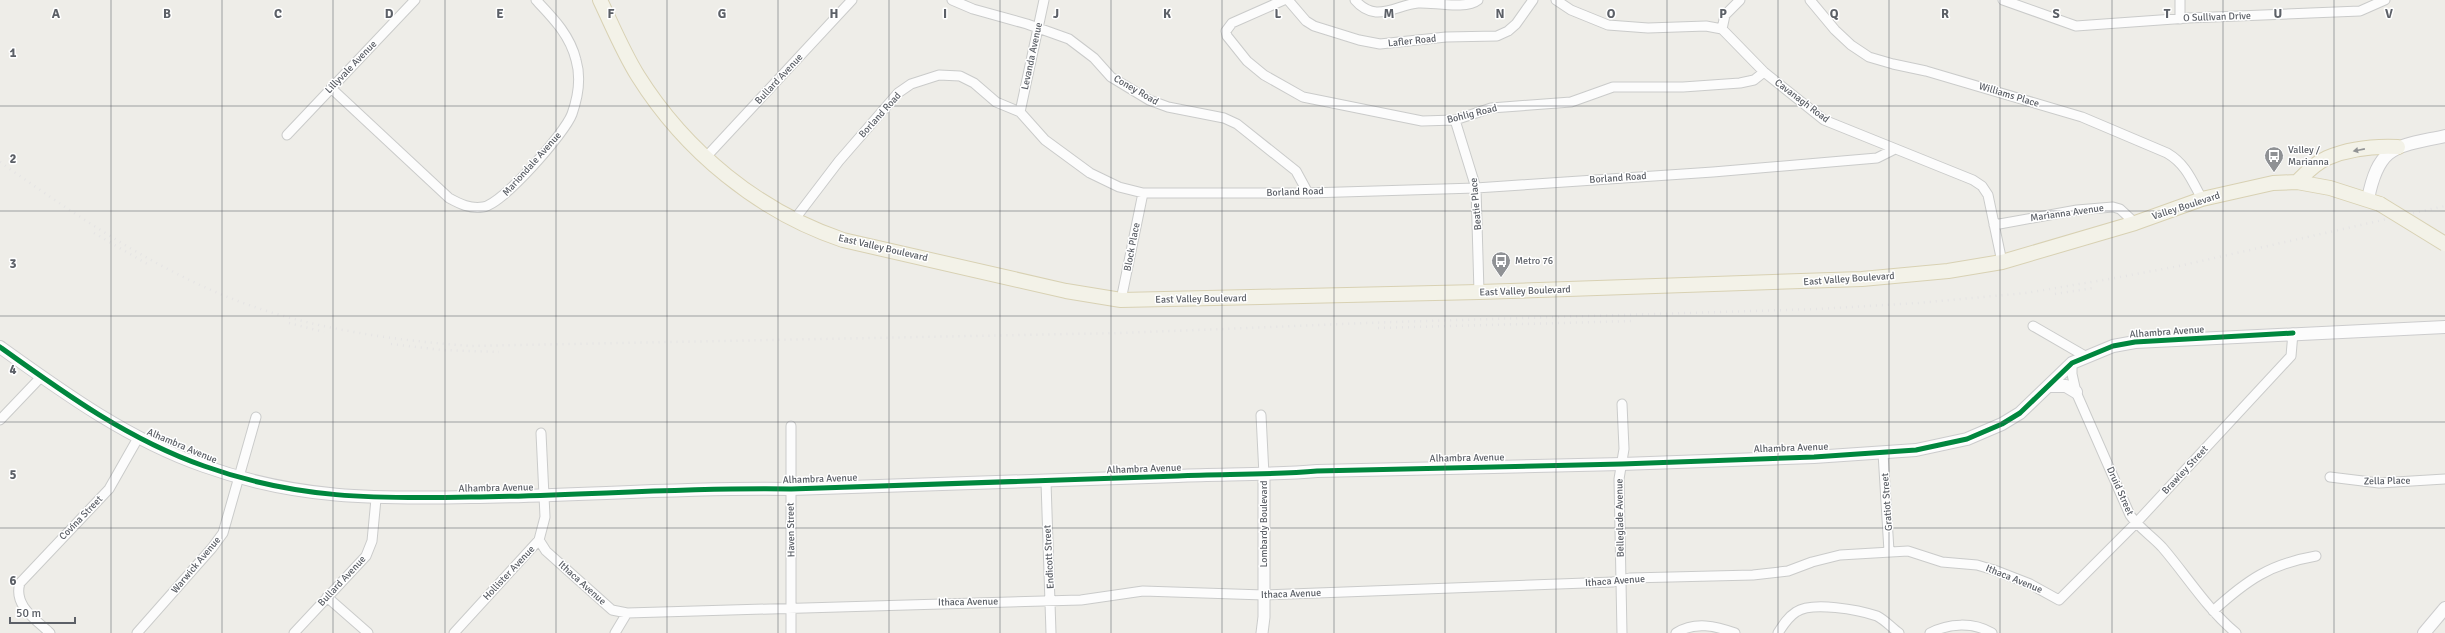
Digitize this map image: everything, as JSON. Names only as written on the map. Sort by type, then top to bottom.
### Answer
[{"type":"main road","name":"East Valley Boulevard","points":[[600,0],[630,64],[647,90],[681,131],[706,157],[741,187],[794,220],[843,240],[1066,291],[1121,300],[1479,292],[1814,282],[1918,274]]},
{"type":"main road","points":[[2297,182],[2312,167],[2326,158],[2381,146],[2398,147],[2445,136]]},
{"type":"main road","points":[[2374,202],[2371,184],[2379,164],[2386,154],[2398,147]]},
{"type":"main road","name":"Valley Boulevard","points":[[1918,274],[2002,262],[2135,223],[2202,199],[2273,183],[2297,182],[2330,188],[2374,202],[2445,244]]},
{"type":"main road","name":"Alhambra Avenue","points":[[0,347],[41,377],[100,416],[138,438],[203,466],[240,478],[286,489],[376,499],[545,496],[743,489],[1046,482],[1206,475],[1264,475],[1317,471],[1622,464],[1883,453],[1946,444],[1985,432],[2020,413],[2072,363],[2085,356],[2113,346],[2135,342],[2293,333],[2445,327]]},
{"type":"main road","points":[[2048,386],[2066,386],[2076,392]]},
{"type":"main road","points":[[2424,633],[2445,608]]},
{"type":"street","name":"Lillyvale Avenue","points":[[287,135],[415,0]]},
{"type":"street","name":"Mariondale Avenue","points":[[331,88],[449,198],[466,207],[484,207],[503,196],[560,135],[572,115],[577,97],[577,61],[571,45],[561,27],[536,0]]},
{"type":"street","name":"Bullard Avenue","points":[[706,157],[852,0]]},
{"type":"street","name":"Coney Road","points":[[952,0],[973,9],[1039,28],[1074,42],[1094,58],[1111,76],[1149,100],[1168,107],[1224,118],[1237,124],[1296,171],[1308,192]]},
{"type":"street","name":"Levanda Avenue","points":[[1020,112],[1044,0]]},
{"type":"street","name":"Bohlig Road","points":[[1284,0],[1232,24],[1226,31],[1247,61],[1264,75],[1303,97],[1422,121],[1455,120],[1491,108],[1571,102],[1613,87],[1684,88],[1754,80],[1764,72]]},
{"type":"street","name":"Lafler Road","points":[[1288,0],[1306,21],[1314,26],[1359,40],[1380,44],[1446,37],[1497,36],[1508,31],[1516,24],[1533,0]]},
{"type":"street","points":[[1355,0],[1366,9],[1375,12],[1386,11],[1418,3],[1470,4],[1478,0]]},
{"type":"street","points":[[1556,0],[1571,10],[1608,25],[1648,28],[1699,25],[1722,29],[1725,15],[1740,0]]},
{"type":"street","name":"Williams Place","points":[[1810,0],[1835,30],[1851,45],[1869,56],[1893,64],[1926,70],[2082,117],[2167,153],[2185,167],[2202,199]]},
{"type":"street","name":"O Sullivan Drive","points":[[2003,0],[2062,23],[2076,26],[2180,19],[2360,11],[2385,0]]},
{"type":"street","points":[[2180,0],[2180,19]]},
{"type":"street","name":"Cavanagh Road","points":[[1722,29],[1764,72],[1824,120],[1973,180],[1982,186],[1988,195],[2002,262]]},
{"type":"street","name":"Borland Road","points":[[794,220],[839,161],[898,93],[911,84],[940,75],[960,76],[974,83],[996,102],[1020,112],[1045,140],[1090,173],[1119,186],[1143,193],[1308,192],[1476,188],[1713,172],[1876,158],[1895,149]]},
{"type":"street","name":"Beatie Place","points":[[1455,120],[1476,188],[1479,292]]},
{"type":"street","name":"Block Place","points":[[1121,300],[1143,193]]},
{"type":"street","name":"Marianna Avenue","points":[[1994,225],[2077,210],[2113,207],[2120,209],[2135,223]]},
{"type":"street","points":[[2033,326],[2085,356]]},
{"type":"street","name":"Brawley Street","points":[[2059,600],[2136,523],[2291,356],[2293,333]]},
{"type":"street","name":"Druid Street","points":[[2072,363],[2076,392],[2123,502],[2136,523],[2158,543],[2213,611],[2236,633]]},
{"type":"street","points":[[0,420],[41,377]]},
{"type":"street","name":"Belleglade Avenue","points":[[1622,404],[1624,450],[1619,479],[1622,633]]},
{"type":"street","name":"Lombardy Boulevard","points":[[1261,415],[1264,475],[1264,595],[1262,633]]},
{"type":"street","name":"Warwick Avenue","points":[[137,633],[212,548],[223,533],[240,478],[256,416]]},
{"type":"street","name":"Haven Street","points":[[791,426],[792,489],[789,503],[791,633]]},
{"type":"street","name":"Hollister Avenue","points":[[454,633],[539,540],[545,517],[541,433]]},
{"type":"street","name":"Covina Street","points":[[50,633],[19,602],[17,593],[20,583],[109,490],[138,438]]},
{"type":"street","name":"Gratiot Street","points":[[1883,453],[1889,551]]},
{"type":"street","name":"Zella Place","points":[[2330,477],[2379,483],[2445,479]]},
{"type":"street","name":"Endicott Street","points":[[1046,482],[1051,633]]},
{"type":"street","name":"Bullard Avenue","points":[[294,633],[366,556],[372,540],[376,499]]},
{"type":"street","name":"Ithaca Avenue","points":[[539,540],[546,551],[612,610],[627,613],[791,607],[1081,600],[1143,591],[1264,595],[1613,582],[1621,580],[1753,575],[1788,571],[1812,562],[1840,555],[1889,551],[1908,551],[1942,562],[1977,565],[2030,584],[2059,600]]},
{"type":"street","points":[[2213,611],[2239,587],[2266,570],[2291,560],[2316,556]]},
{"type":"street","points":[[328,597],[368,633]]},
{"type":"street","points":[[1778,633],[1784,623],[1795,612],[1809,606],[1828,606],[1877,616],[1899,633]]},
{"type":"street","points":[[615,633],[627,613]]},
{"type":"street","points":[[1676,633],[1703,625],[1717,626],[1735,633]]},
{"type":"street","points":[[1930,633],[1939,629],[1972,625],[1992,633]]},
{"type":"railway","points":[[0,162],[48,196],[122,243],[174,272],[232,299],[299,320],[332,328],[401,339],[470,346],[1122,333],[1394,322],[1818,309],[1918,303],[2026,293],[2115,278],[2179,266],[2445,206]]},
{"type":"railway","points":[[94,233],[149,265]]},
{"type":"railway","points":[[2055,294],[2093,288]]},
{"type":"railway","points":[[1378,328],[1634,321]]},
{"type":"railway","points":[[289,323],[324,332]]},
{"type":"railway","points":[[391,344],[442,350],[499,352]]},
{"type":"cycle path","points":[[0,347],[73,398],[123,429],[149,443],[204,466],[238,477],[304,491],[369,497],[436,498],[711,489],[791,489],[1265,474],[1317,471],[1622,464],[1814,457],[1916,450],[1967,439],[2002,424],[2020,413],[2072,363],[2113,346],[2135,342],[2293,333]]},
{"type":"place","name":"Valley / Marianna","points":[[2274,173]]},
{"type":"place","name":"Metro 76","points":[[1501,278]]}]
